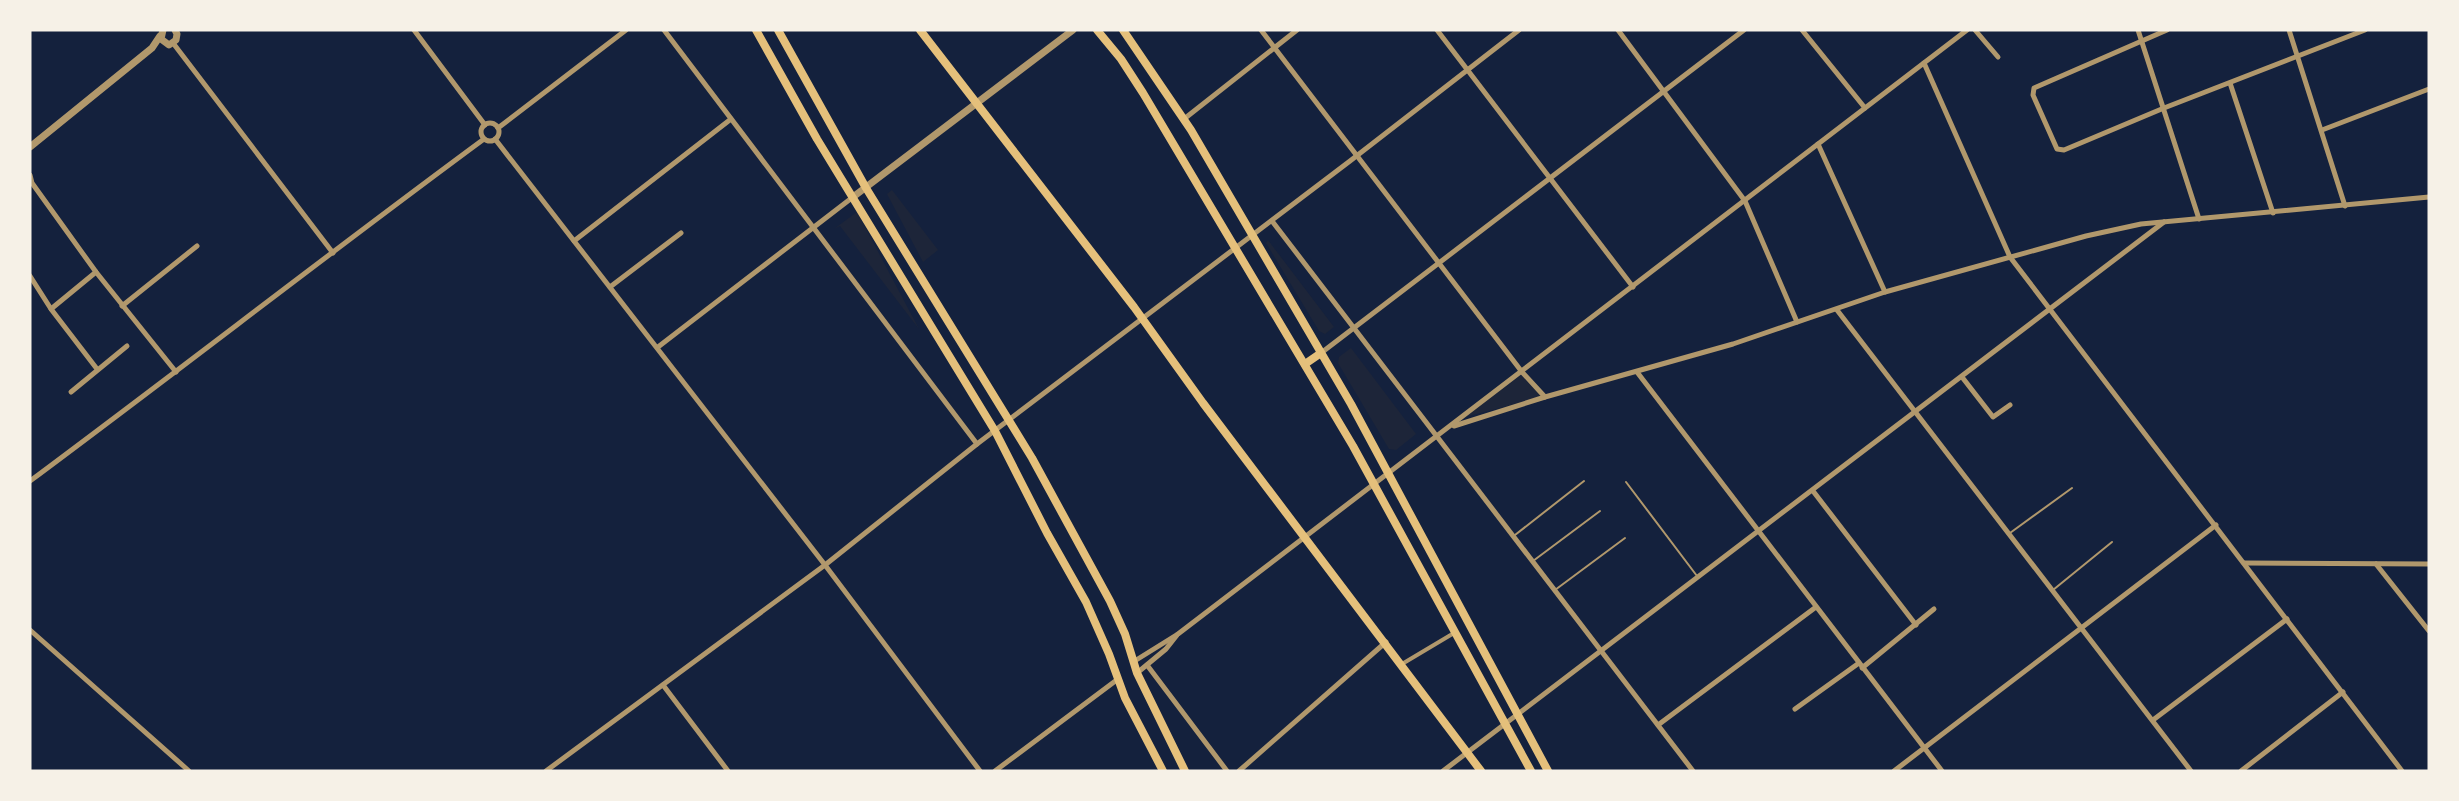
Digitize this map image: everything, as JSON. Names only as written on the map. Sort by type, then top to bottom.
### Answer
[{"type":"main road","points":[[756,30],[817,139],[995,430],[1047,533],[1086,602],[1125,698],[1163,771]]},
{"type":"main road","points":[[778,30],[866,188],[1010,420],[1110,601],[1125,633],[1137,673],[1185,771]]},
{"type":"main road","points":[[920,30],[1142,318],[1203,403],[1386,642],[1481,771]]},
{"type":"main road","points":[[1097,30],[1128,68],[1305,364],[1374,484],[1531,771]]},
{"type":"main road","points":[[1123,30],[1184,119],[1321,353],[1389,473],[1548,771]]},
{"type":"main road","points":[[1305,364],[1321,353]]},
{"type":"street","points":[[31,144],[152,48],[173,38],[183,30]]},
{"type":"street","points":[[414,30],[485,125]]},
{"type":"street","points":[[498,128],[626,30]]},
{"type":"street","points":[[664,30],[977,444]]},
{"type":"street","points":[[658,347],[1073,30]]},
{"type":"street","points":[[1261,30],[1522,372],[1545,397]]},
{"type":"street","points":[[1184,119],[1297,30]]},
{"type":"street","points":[[1437,30],[1633,287]]},
{"type":"street","points":[[546,771],[825,564],[995,430],[1357,156],[1518,30]]},
{"type":"street","points":[[1618,30],[1745,201],[1797,322]]},
{"type":"street","points":[[1321,353],[1744,30]]},
{"type":"street","points":[[1802,30],[1865,108]]},
{"type":"street","points":[[1133,662],[1178,634],[1967,30]]},
{"type":"street","points":[[1975,30],[1998,57]]},
{"type":"street","points":[[2138,30],[2199,219]]},
{"type":"street","points":[[2167,30],[2034,88],[2033,95],[2057,149],[2064,150],[2164,108],[2365,30]]},
{"type":"street","points":[[2289,30],[2345,206]]},
{"type":"street","points":[[152,48],[161,33],[173,38],[333,253]]},
{"type":"street","points":[[1924,63],[2010,257],[2343,692],[2399,770]]},
{"type":"street","points":[[2230,83],[2273,213]]},
{"type":"street","points":[[2322,130],[2429,89]]},
{"type":"street","points":[[574,241],[731,119]]},
{"type":"street","points":[[484,139],[488,141],[495,139],[499,134],[498,128],[492,124],[485,125]]},
{"type":"street","points":[[484,139],[482,132],[485,125]]},
{"type":"street","points":[[30,481],[484,139]]},
{"type":"street","points":[[495,139],[825,564],[980,771]]},
{"type":"street","points":[[1818,144],[1886,292]]},
{"type":"street","points":[[30,175],[31,183],[96,272],[176,372]]},
{"type":"street","points":[[1447,428],[1545,397],[1733,344],[1886,292],[2086,236],[2166,221],[2429,197]]},
{"type":"street","points":[[1272,220],[1693,771]]},
{"type":"street","points":[[1443,771],[2166,221]]},
{"type":"street","points":[[610,287],[681,233]]},
{"type":"street","points":[[122,306],[196,246]]},
{"type":"street","points":[[51,309],[96,272]]},
{"type":"street","points":[[30,276],[51,309],[97,369]]},
{"type":"street","points":[[1837,310],[2191,771]]},
{"type":"street","points":[[71,392],[127,346]]},
{"type":"street","points":[[1637,372],[1942,771]]},
{"type":"street","points":[[1962,377],[1993,417],[2010,405]]},
{"type":"street","points":[[1813,491],[1916,625]]},
{"type":"street","points":[[1894,771],[2216,525]]},
{"type":"street","points":[[2244,563],[2429,564]]},
{"type":"street","points":[[2376,564],[2429,631]]},
{"type":"street","points":[[1658,725],[1816,607]]},
{"type":"street","points":[[1795,709],[1861,666],[1934,609]]},
{"type":"street","points":[[2152,720],[2287,619]]},
{"type":"street","points":[[30,630],[189,771]]},
{"type":"street","points":[[1402,664],[1455,632]]},
{"type":"street","points":[[1137,673],[1166,650],[1178,634]]},
{"type":"street","points":[[1239,771],[1386,642]]},
{"type":"street","points":[[1147,665],[1227,771]]},
{"type":"street","points":[[995,771],[1118,679]]},
{"type":"street","points":[[663,685],[728,771]]},
{"type":"street","points":[[2241,771],[2343,692]]},
{"type":"lane","points":[[1512,536],[1584,481]]},
{"type":"lane","points":[[1626,482],[1698,578]]},
{"type":"lane","points":[[2010,534],[2072,488]]},
{"type":"lane","points":[[1532,561],[1600,511]]},
{"type":"lane","points":[[1554,591],[1624,538]]},
{"type":"lane","points":[[2053,590],[2112,543]]},
{"type":"shaded area","points":[[892,190],[938,250],[923,262],[887,194]]},
{"type":"shaded area","points":[[857,212],[919,329],[840,226],[834,229]]},
{"type":"shaded area","points":[[1268,240],[1334,327],[1325,334],[1319,331],[1266,243]]},
{"type":"shaded area","points":[[1351,348],[1416,434],[1396,450],[1389,449],[1338,363],[1339,357]]},
{"type":"shaded area","points":[[1521,375],[1542,397],[1465,417]]}]
